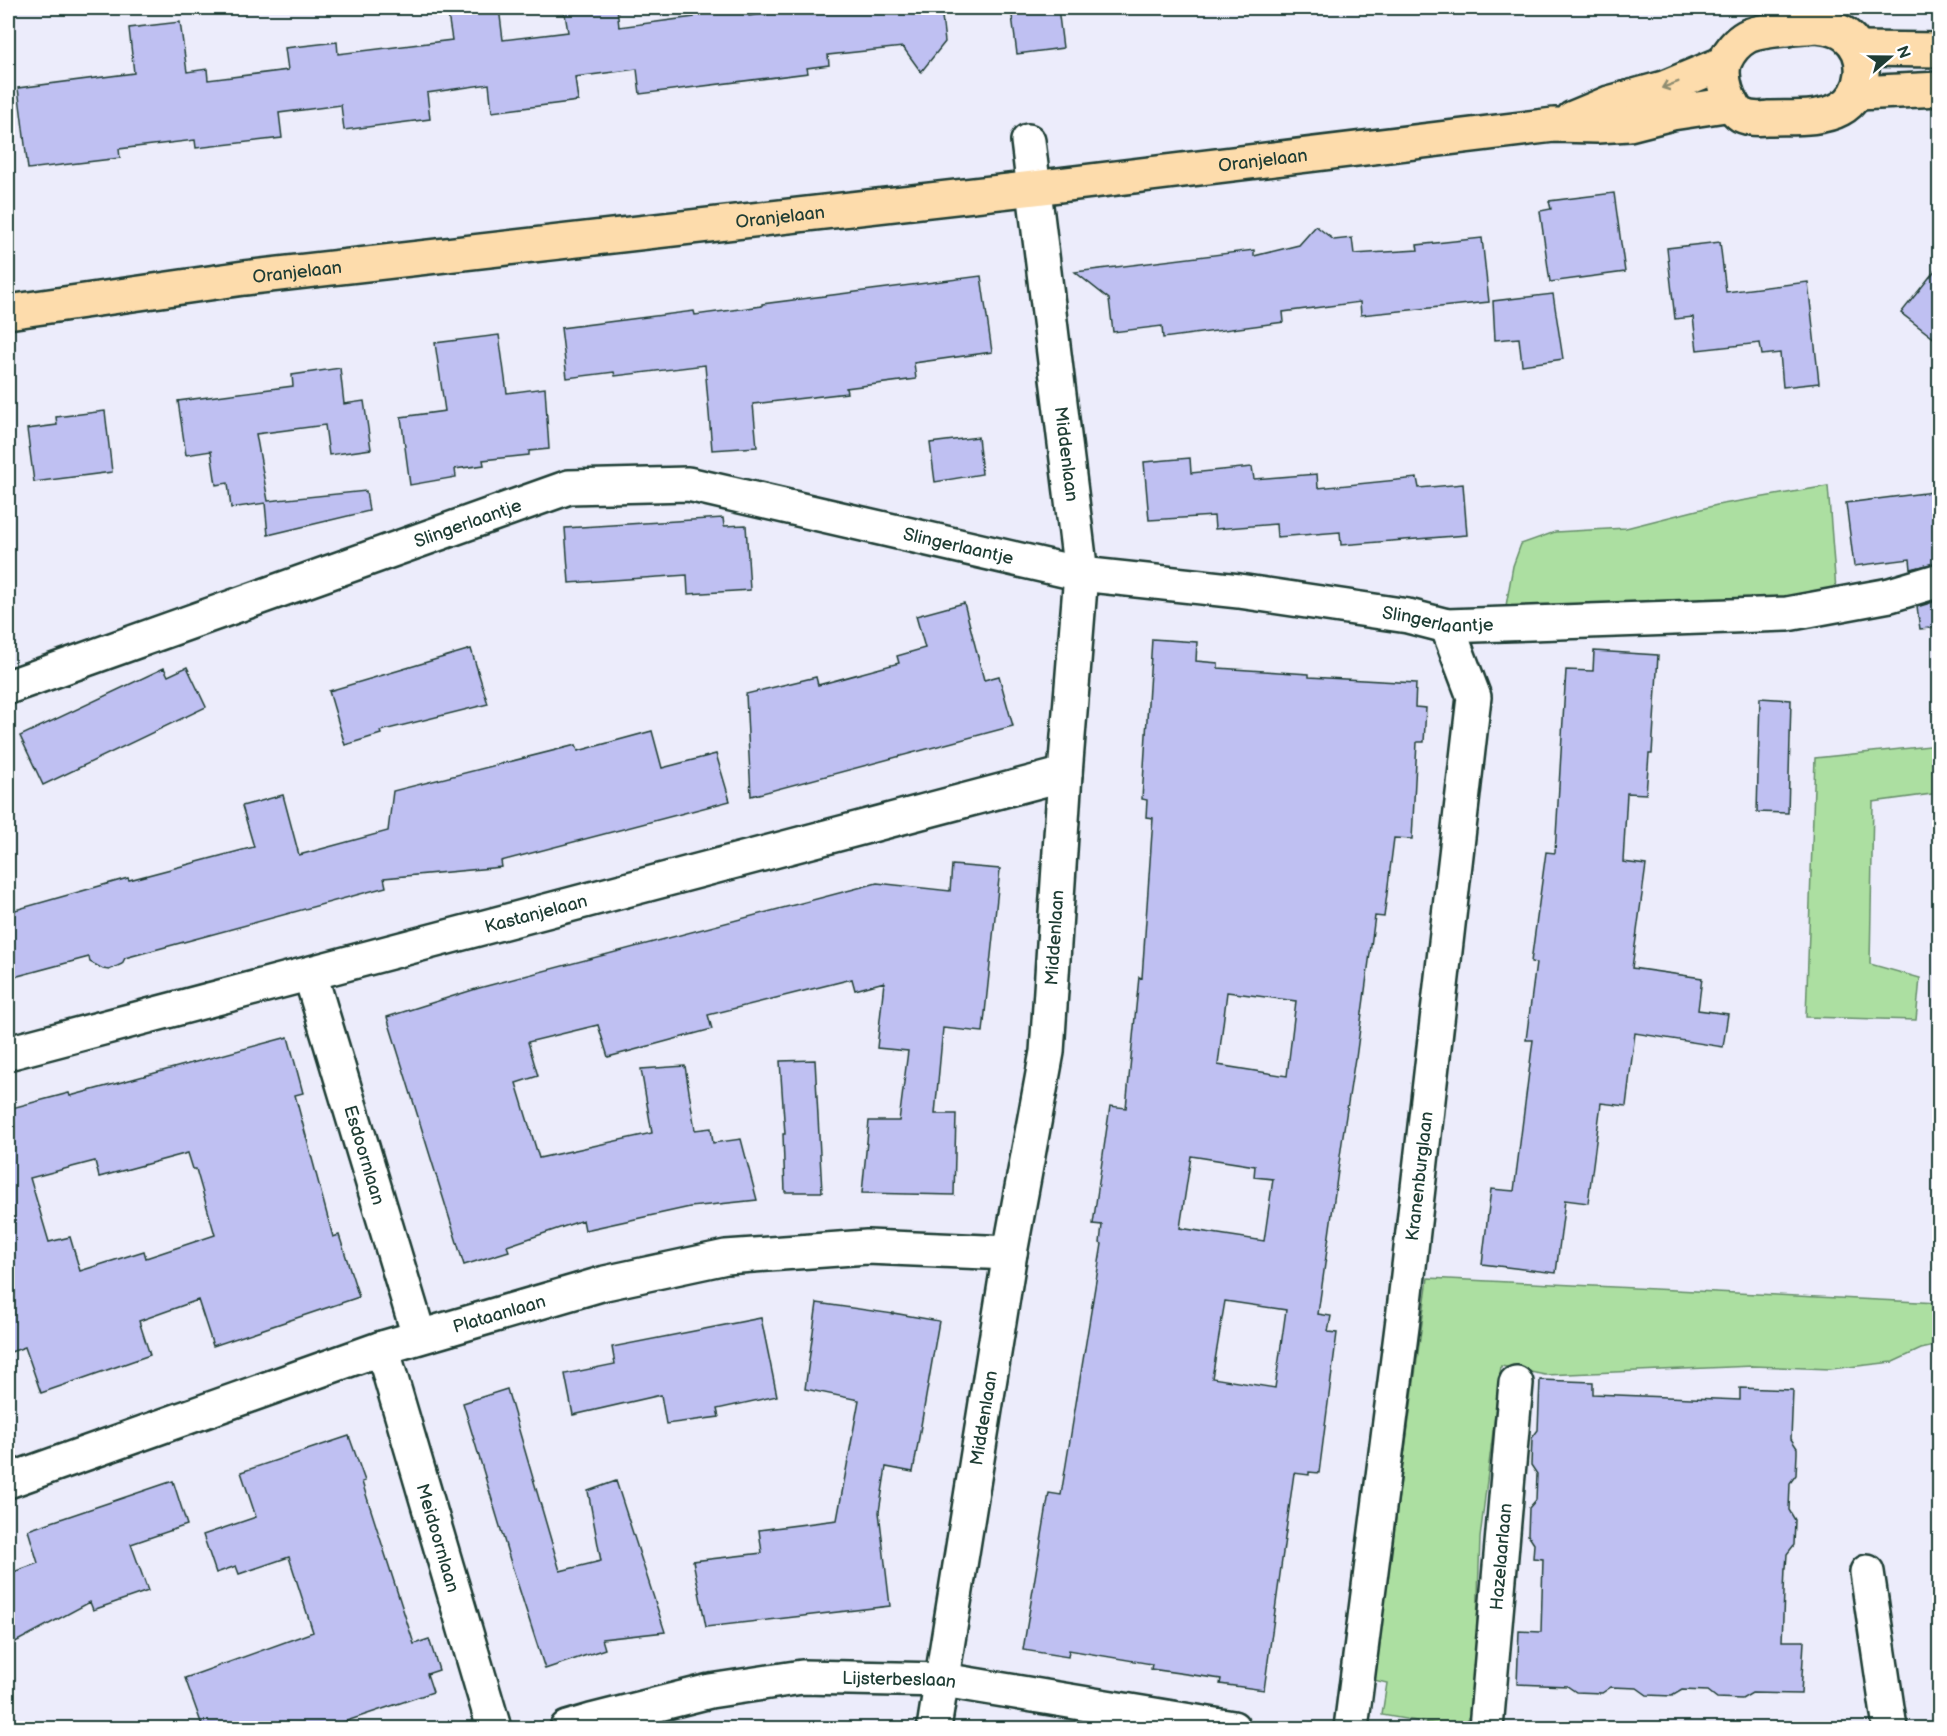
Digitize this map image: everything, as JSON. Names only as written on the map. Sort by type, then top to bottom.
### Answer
[{"type":"main road","points":[[1786,18],[1831,28],[1846,35],[1859,49],[1862,75],[1858,93],[1841,109],[1823,115],[1756,119],[1742,115],[1732,104],[1724,86],[1724,63],[1733,48],[1747,36],[1760,33],[1786,18]]},
{"type":"main road","points":[[1859,49],[1940,51]]},
{"type":"main road","name":"Oranjelaan","points":[[1554,125],[1609,103],[1664,88],[1724,63]]},
{"type":"main road","points":[[1858,93],[1940,89]]},
{"type":"main road","name":"Oranjelaan","points":[[8,312],[244,278],[1034,188],[1554,125],[1629,124],[1672,113],[1732,104]]},
{"type":"street","name":"Middenlaan","points":[[934,1728],[1010,1253],[1047,1052],[1081,574],[1028,141]]},
{"type":"street","name":"Slingerlaantje","points":[[8,687],[569,487],[688,484],[1081,574],[1239,591],[1408,616],[1448,626],[1787,614],[1890,595],[1940,580]]},
{"type":"street","name":"Kranenburglaan","points":[[1351,1728],[1403,1319],[1474,698],[1448,626]]},
{"type":"street","name":"Kastanjelaan","points":[[8,1053],[1065,774]]},
{"type":"street","name":"Esdoornlaan","points":[[310,974],[419,1336]]},
{"type":"street","name":"Plataanlaan","points":[[8,1481],[382,1348],[605,1283],[726,1257],[867,1247],[1010,1253]]},
{"type":"street","name":"Meidoornlaan","points":[[382,1348],[494,1728]]},
{"type":"street","name":"Hazelaarlaan","points":[[1486,1728],[1516,1383]]},
{"type":"street","points":[[1867,1572],[1890,1728]]},
{"type":"street","name":"Lijsterbeslaan","points":[[567,1728],[710,1691],[802,1677],[943,1680],[1233,1728]]},
{"type":"green space","points":[[1828,486],[1837,603],[1504,617],[1513,566],[1521,544],[1555,532],[1626,528],[1717,505]]},
{"type":"green space","points":[[1939,745],[1939,793],[1873,802],[1870,964],[1920,978],[1916,1020],[1806,1017],[1815,758]]},
{"type":"green space","points":[[1428,1278],[1939,1303],[1939,1345],[1921,1349],[1893,1362],[1831,1369],[1753,1366],[1545,1375],[1501,1366],[1480,1538],[1474,1711],[1460,1727],[1428,1723],[1382,1715],[1387,1683],[1374,1680]]},
{"type":"building","points":[[447,8],[499,8],[503,40],[568,32],[564,8],[617,8],[619,27],[694,17],[693,13],[739,8],[748,8],[749,16],[809,8],[941,8],[945,42],[921,72],[903,47],[828,55],[829,65],[807,68],[808,73],[640,94],[637,69],[575,77],[578,101],[492,112],[489,84],[427,93],[430,119],[344,130],[341,105],[279,113],[282,138],[196,148],[195,140],[119,149],[120,158],[28,169],[18,88],[134,73],[129,28],[180,22],[187,72],[207,69],[208,80],[288,70],[285,48],[337,42],[338,54],[452,40]]},
{"type":"building","points":[[1011,8],[1058,8],[1063,48],[1017,54]]},
{"type":"building","points":[[1614,193],[1625,272],[1550,282],[1540,211],[1551,209],[1549,201]]},
{"type":"building","points":[[1316,226],[1334,240],[1352,238],[1354,254],[1418,250],[1417,245],[1482,238],[1489,302],[1361,315],[1360,302],[1283,312],[1284,322],[1163,338],[1162,326],[1113,332],[1109,299],[1075,272],[1254,250],[1254,256],[1299,245]]},
{"type":"building","points":[[1720,242],[1726,292],[1808,282],[1819,383],[1783,387],[1780,353],[1762,355],[1760,343],[1697,350],[1693,317],[1675,319],[1667,248]]},
{"type":"building","points":[[1940,264],[1940,343],[1901,313]]},
{"type":"building","points":[[981,276],[992,352],[914,363],[916,379],[846,388],[847,393],[753,404],[757,447],[712,450],[705,365],[615,376],[614,372],[567,378],[561,328],[694,311],[695,315],[762,306],[762,304]]},
{"type":"building","points":[[1553,294],[1563,359],[1522,365],[1519,338],[1495,340],[1493,301]]},
{"type":"building","points":[[499,335],[507,393],[545,388],[549,449],[529,451],[529,455],[483,460],[484,465],[455,469],[456,477],[410,485],[401,417],[445,411],[435,343]]},
{"type":"building","points":[[340,368],[344,404],[364,401],[371,449],[329,455],[325,425],[256,434],[268,501],[366,491],[369,511],[268,535],[265,503],[231,508],[228,483],[216,485],[211,451],[186,455],[178,401],[293,386],[292,375]]},
{"type":"building","points":[[105,411],[112,472],[34,482],[27,429],[57,425],[56,417]]},
{"type":"building","points":[[978,437],[982,474],[935,482],[930,443]]},
{"type":"building","points":[[1190,458],[1191,473],[1252,467],[1254,479],[1317,474],[1318,488],[1417,478],[1419,488],[1463,484],[1467,535],[1341,545],[1340,532],[1277,537],[1276,524],[1215,529],[1214,516],[1149,520],[1144,462]]},
{"type":"building","points":[[1940,491],[1940,562],[1911,569],[1910,559],[1854,566],[1846,503]]},
{"type":"building","points":[[723,518],[724,526],[746,525],[750,590],[688,594],[687,575],[569,583],[565,528]]},
{"type":"building","points":[[1940,600],[1940,627],[1920,629],[1917,607]]},
{"type":"building","points":[[964,603],[984,680],[999,676],[1013,726],[751,796],[746,694],[816,677],[818,685],[899,663],[897,656],[925,648],[916,616]]},
{"type":"building","points":[[1152,639],[1197,642],[1196,661],[1218,663],[1218,668],[1309,674],[1309,677],[1416,683],[1415,707],[1426,708],[1424,742],[1417,742],[1412,839],[1394,838],[1384,917],[1375,916],[1343,1135],[1318,1314],[1331,1316],[1328,1332],[1337,1333],[1319,1473],[1309,1472],[1309,1475],[1294,1473],[1264,1690],[1220,1684],[1221,1679],[1151,1669],[1152,1664],[1069,1650],[1068,1657],[1023,1650],[1049,1493],[1061,1495],[1102,1244],[1100,1243],[1102,1225],[1093,1224],[1110,1106],[1126,1108],[1139,977],[1142,978],[1153,818],[1146,817],[1147,800],[1142,799]],"holes":[[[1227,992],[1296,1001],[1287,1076],[1218,1065]],[[1191,1156],[1255,1166],[1254,1177],[1273,1179],[1264,1241],[1180,1228]],[[1225,1301],[1286,1310],[1275,1388],[1212,1378]]]},
{"type":"building","points":[[471,649],[488,704],[380,731],[381,734],[345,745],[329,691]]},
{"type":"building","points":[[1594,651],[1658,655],[1652,754],[1649,754],[1646,794],[1627,793],[1623,862],[1646,865],[1632,968],[1702,978],[1698,1010],[1728,1014],[1723,1047],[1635,1033],[1626,1106],[1601,1103],[1588,1203],[1565,1200],[1556,1273],[1482,1264],[1491,1189],[1514,1191],[1533,1040],[1526,1040],[1536,963],[1531,962],[1546,852],[1555,853],[1566,670],[1593,671]]},
{"type":"building","points":[[187,667],[206,707],[43,785],[20,736],[164,668],[168,676]]},
{"type":"building","points":[[1760,698],[1791,700],[1788,813],[1757,812]]},
{"type":"building","points":[[652,731],[662,768],[716,754],[730,801],[501,861],[502,867],[384,878],[386,887],[125,958],[122,964],[109,970],[90,962],[89,957],[14,977],[8,951],[8,912],[128,878],[129,880],[254,847],[242,806],[283,795],[299,855],[388,831],[393,791],[576,745],[578,751]]},
{"type":"building","points":[[952,865],[1000,869],[983,1032],[943,1028],[935,1114],[956,1114],[954,1195],[862,1193],[869,1121],[899,1121],[908,1051],[877,1048],[884,982],[855,990],[852,979],[708,1015],[712,1029],[608,1057],[598,1025],[528,1042],[538,1076],[516,1083],[539,1158],[652,1133],[641,1069],[685,1066],[695,1130],[711,1128],[713,1143],[741,1139],[757,1200],[690,1207],[585,1230],[583,1220],[507,1246],[509,1251],[464,1265],[387,1017],[479,988],[877,883],[950,891]]},
{"type":"building","points":[[288,1037],[303,1093],[295,1095],[333,1237],[339,1235],[359,1297],[213,1346],[198,1300],[139,1321],[150,1355],[41,1393],[25,1347],[8,1353],[8,1109],[69,1093],[70,1096]],"holes":[[[188,1153],[193,1169],[196,1169],[215,1235],[146,1258],[144,1251],[80,1271],[70,1237],[49,1242],[30,1178],[95,1161],[99,1177]]]},
{"type":"building","points":[[815,1060],[822,1192],[785,1192],[783,1134],[785,1134],[780,1061]]},
{"type":"building","points":[[817,1303],[939,1321],[913,1472],[886,1467],[879,1512],[890,1606],[706,1627],[693,1561],[762,1553],[759,1530],[837,1520],[859,1400],[805,1389]]},
{"type":"building","points":[[761,1318],[777,1396],[717,1409],[719,1417],[666,1424],[661,1395],[573,1415],[565,1374],[615,1364],[612,1347]]},
{"type":"building","points":[[1540,1380],[1593,1382],[1593,1394],[1740,1400],[1740,1388],[1793,1390],[1791,1439],[1797,1448],[1797,1453],[1796,1475],[1790,1483],[1789,1510],[1795,1520],[1794,1545],[1787,1554],[1785,1568],[1782,1641],[1804,1641],[1801,1694],[1752,1693],[1742,1699],[1717,1698],[1708,1691],[1682,1690],[1672,1696],[1647,1695],[1637,1688],[1611,1687],[1602,1693],[1576,1692],[1567,1686],[1517,1684],[1519,1631],[1541,1632],[1543,1559],[1533,1558],[1534,1544],[1528,1535],[1529,1508],[1536,1500],[1537,1474],[1531,1465],[1532,1438],[1538,1430]]},
{"type":"building","points":[[507,1389],[560,1571],[601,1561],[588,1491],[616,1481],[665,1632],[602,1639],[605,1649],[545,1669],[463,1403]]},
{"type":"building","points":[[349,1436],[365,1481],[362,1482],[414,1644],[429,1639],[439,1670],[427,1674],[433,1692],[326,1728],[203,1728],[185,1678],[313,1632],[289,1557],[239,1574],[236,1566],[216,1573],[203,1535],[256,1517],[241,1472]]},
{"type":"building","points":[[173,1481],[187,1525],[131,1544],[148,1591],[93,1610],[90,1602],[8,1646],[8,1574],[38,1563],[28,1530]]}]
